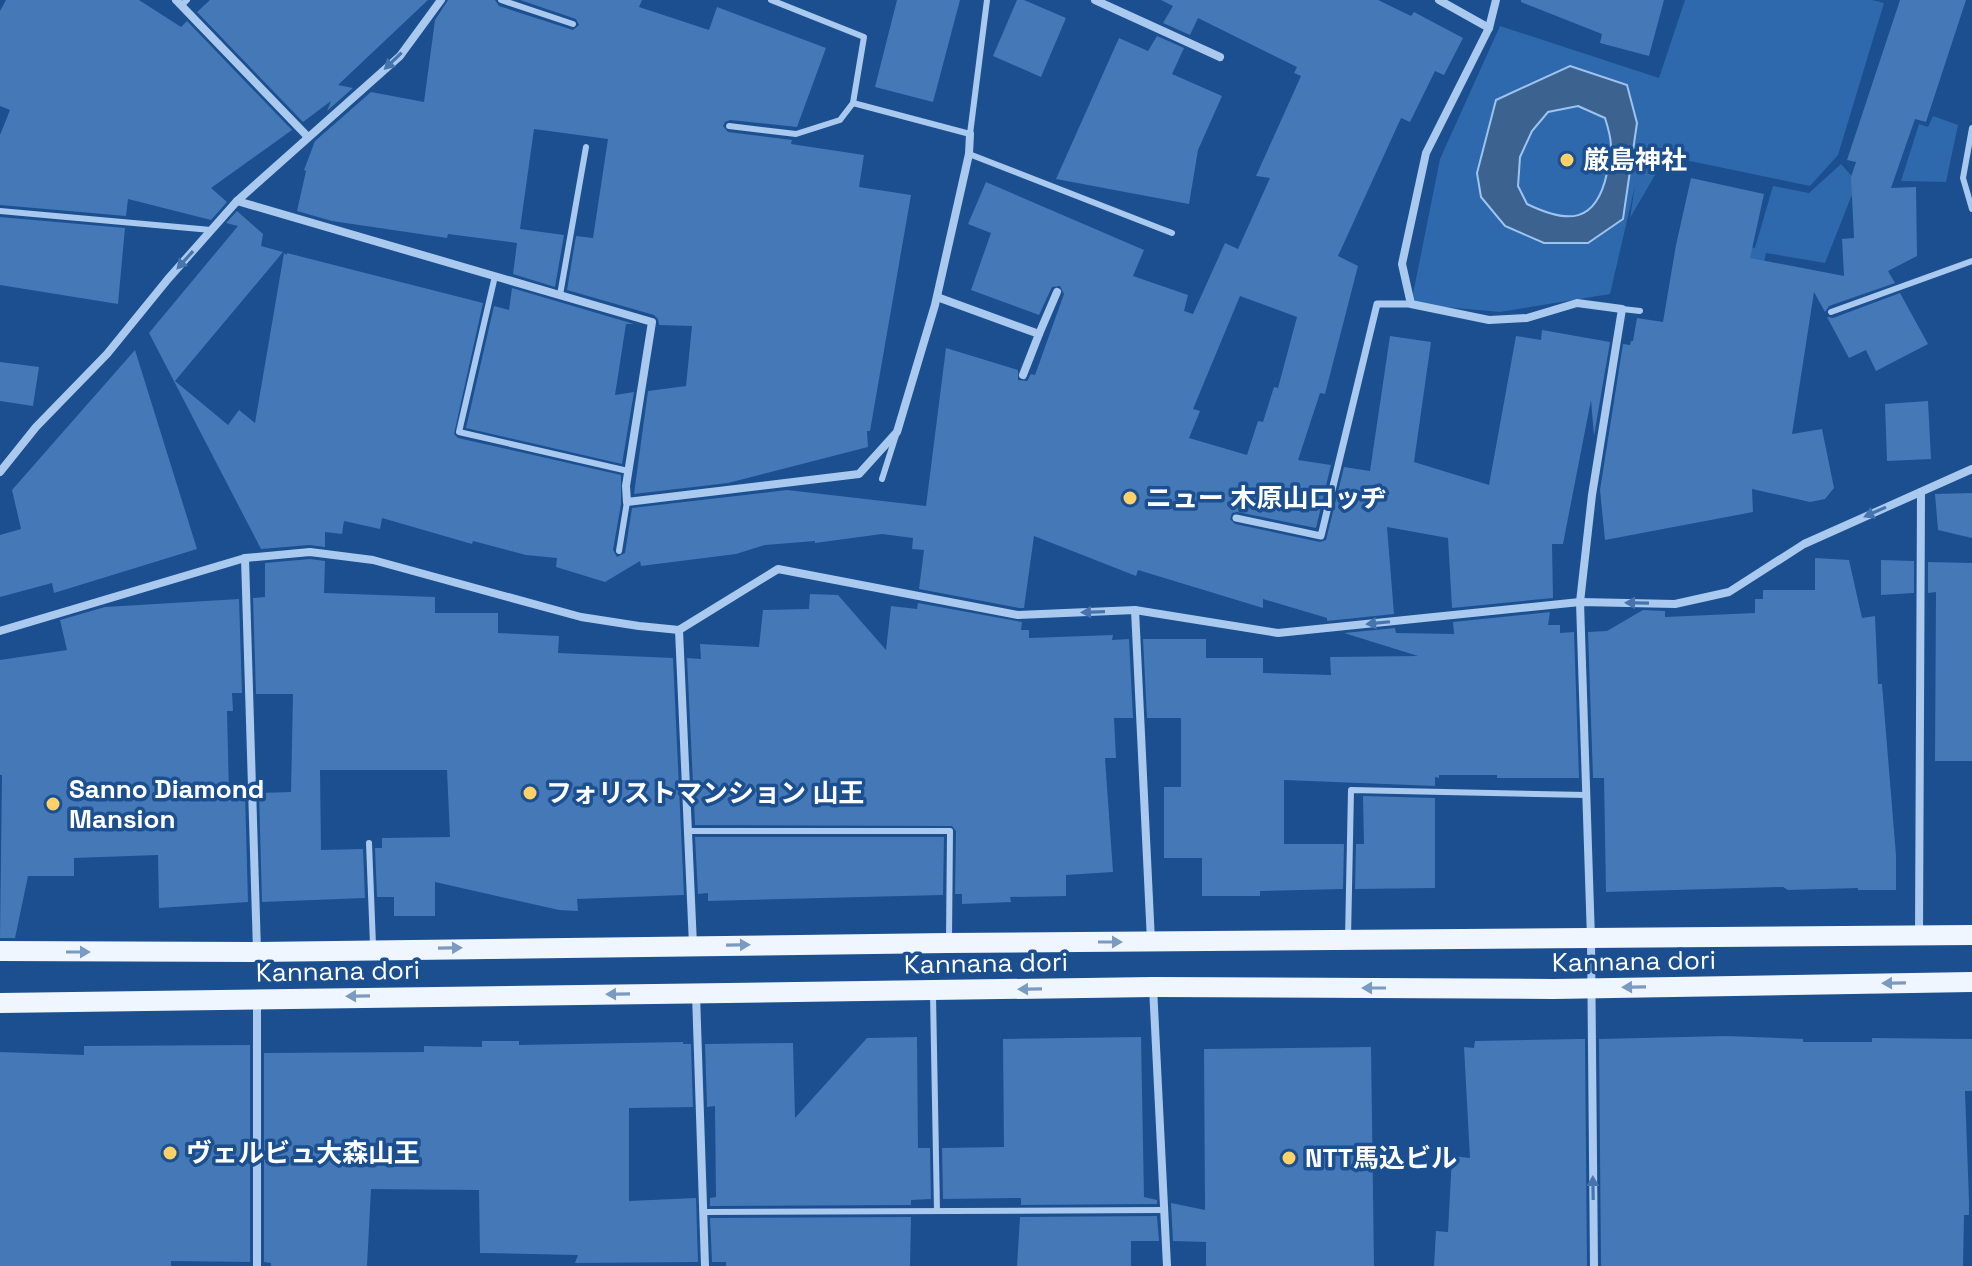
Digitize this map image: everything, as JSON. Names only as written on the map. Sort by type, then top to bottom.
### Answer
[{"type":"main road","name":"Kannana dori","points":[[0,951],[257,952],[693,945],[1972,935]]},
{"type":"main road","name":"Kannana dori","points":[[0,1003],[257,997],[1153,987],[1590,988],[1972,982]]},
{"type":"street","points":[[0,472],[36,427],[107,354],[237,201],[400,56],[441,0]]},
{"type":"street","points":[[1095,0],[1220,57]]},
{"type":"street","points":[[1439,0],[1489,28]]},
{"type":"street","points":[[1411,304],[1402,264],[1426,153],[1489,28],[1496,0]]},
{"type":"street","points":[[182,2],[308,137]]},
{"type":"street","points":[[237,201],[652,322],[628,471],[627,502],[859,474],[897,432],[937,297],[969,154],[970,134]]},
{"type":"street","points":[[1023,375],[1057,292]]},
{"type":"street","points":[[937,297],[1039,334]]},
{"type":"street","points":[[1236,518],[1321,536],[1377,304],[1411,304],[1489,320],[1527,318],[1577,303],[1622,309],[1592,495],[1580,602],[1591,939],[1594,1266]]},
{"type":"street","points":[[0,631],[245,558],[310,552],[373,560],[581,617],[679,630],[778,569],[1018,615],[1135,610],[1278,633],[1580,602],[1675,604],[1729,592],[1804,544],[1972,469]]},
{"type":"street","points":[[1919,935],[1921,492]]},
{"type":"street","points":[[245,558],[257,952]]},
{"type":"street","points":[[1135,610],[1151,942]]},
{"type":"street","points":[[679,630],[693,945]]},
{"type":"street","points":[[1153,987],[1167,1266]]},
{"type":"street","points":[[696,993],[705,1266]]},
{"type":"street","points":[[257,997],[257,1266]]},
{"type":"lane","points":[[501,0],[573,24]]},
{"type":"lane","points":[[729,126],[796,134],[840,120],[853,103],[864,37],[771,0]]},
{"type":"lane","points":[[853,103],[970,134],[987,0]]},
{"type":"lane","points":[[1972,128],[1963,178],[1972,209]]},
{"type":"lane","points":[[560,295],[586,147]]},
{"type":"lane","points":[[969,154],[1172,233]]},
{"type":"lane","points":[[0,211],[211,230]]},
{"type":"lane","points":[[1831,312],[1972,261]]},
{"type":"lane","points":[[495,276],[459,432],[628,471]]},
{"type":"lane","points":[[1622,309],[1640,311]]},
{"type":"lane","points":[[882,479],[897,432]]},
{"type":"lane","points":[[619,551],[627,502]]},
{"type":"lane","points":[[1348,941],[1351,790],[1586,795]]},
{"type":"lane","points":[[690,831],[950,831],[948,943]]},
{"type":"lane","points":[[369,843],[373,949]]},
{"type":"lane","points":[[933,990],[937,1211]]},
{"type":"lane","points":[[704,1212],[1164,1210]]},
{"type":"shaded area","points":[[1685,0],[1872,0],[1884,3],[1838,155],[1810,186],[1666,156],[1630,218],[1635,186],[1610,294],[1500,312],[1411,304],[1440,159],[1500,26],[1659,78]]},
{"type":"shaded area","points":[[1570,66],[1627,85],[1637,123],[1623,219],[1588,243],[1544,243],[1505,226],[1481,197],[1477,173],[1496,100]],"holes":[[[1578,106],[1605,118],[1611,151],[1596,202],[1578,215],[1567,216],[1555,215],[1527,204],[1518,186],[1520,157],[1532,131],[1548,112]]]},
{"type":"shaded area","points":[[1933,116],[1958,125],[1946,182],[1901,181],[1919,124],[1928,127]]},
{"type":"shaded area","points":[[1841,164],[1857,182],[1825,263],[1766,253],[1752,319],[1729,243],[1755,248],[1773,186],[1809,193]]},
{"type":"building","points":[[6,0],[139,0],[181,27],[187,21],[292,130],[211,188],[227,202],[211,220],[128,199],[126,216],[0,205],[0,135],[10,110],[0,106],[0,11]]},
{"type":"building","points":[[210,0],[428,0],[338,85],[353,88],[327,111],[331,101],[303,122],[197,12]]},
{"type":"building","points":[[448,0],[495,0],[499,6],[573,30],[579,25],[576,19],[520,0],[642,0],[639,7],[709,30],[717,7],[826,48],[797,127],[730,120],[723,126],[728,132],[792,140],[791,144],[864,155],[859,187],[911,195],[870,431],[867,431],[868,447],[728,483],[634,494],[648,391],[686,386],[692,326],[659,325],[654,315],[567,290],[576,236],[593,238],[608,139],[534,129],[520,229],[564,235],[555,287],[513,274],[517,243],[448,234],[447,238],[332,221],[297,211],[304,170],[315,141],[371,92],[424,102],[435,20]]},
{"type":"building","points":[[897,0],[960,0],[933,102],[875,87]]},
{"type":"building","points":[[1017,0],[1024,0],[1066,18],[1041,77],[993,56]]},
{"type":"building","points":[[1161,0],[1378,0],[1411,16],[1414,12],[1463,38],[1444,75],[1435,71],[1410,122],[1401,118],[1338,256],[1358,266],[1325,394],[1320,393],[1298,460],[1331,465],[1316,528],[1237,512],[1232,513],[1230,519],[1235,524],[1320,542],[1326,540],[1344,467],[1370,471],[1390,336],[1431,342],[1414,462],[1489,485],[1516,336],[1541,340],[1542,330],[1610,342],[1594,436],[1591,400],[1563,544],[1552,544],[1553,598],[1452,608],[1448,538],[1387,527],[1394,614],[1327,621],[1327,618],[1263,599],[1263,608],[1138,570],[1136,576],[1034,536],[1024,608],[919,589],[924,550],[912,549],[913,538],[882,534],[815,543],[765,545],[736,554],[641,566],[640,561],[605,582],[556,567],[557,558],[526,555],[473,541],[472,544],[382,518],[380,529],[344,521],[342,534],[325,532],[325,547],[309,545],[261,549],[149,333],[238,226],[226,223],[237,211],[263,234],[261,246],[283,252],[175,381],[228,425],[239,410],[255,423],[284,253],[287,253],[483,303],[454,434],[458,438],[621,475],[621,504],[613,550],[617,557],[625,553],[632,508],[787,490],[926,506],[946,348],[1018,370],[1018,380],[1027,381],[1031,374],[1035,375],[1064,294],[1060,286],[1052,287],[1039,315],[971,290],[991,233],[968,224],[986,182],[1144,250],[1133,276],[1188,295],[1184,311],[1193,314],[1225,243],[1238,249],[1270,178],[1256,176],[1301,76],[1294,73],[1297,67],[1198,18],[1190,35],[1163,23],[1173,6]],"holes":[[[1240,296],[1297,317],[1278,388],[1274,387],[1263,422],[1258,421],[1247,455],[1189,438],[1200,411],[1193,409]]]},
{"type":"building","points":[[1521,0],[1664,0],[1649,56],[1600,43],[1602,34]]},
{"type":"building","points":[[1900,0],[1966,0],[1926,122],[1915,119],[1891,188],[1916,187],[1917,256],[1888,271],[1895,283],[1829,306],[1825,312],[1814,292],[1792,434],[1822,429],[1834,488],[1825,499],[1810,502],[1752,489],[1753,512],[1605,540],[1600,490],[1623,344],[1630,345],[1633,341],[1637,318],[1663,322],[1691,178],[1764,194],[1750,258],[1844,276],[1842,239],[1854,238],[1851,177],[1856,162],[1847,160]]},
{"type":"building","points":[[1157,36],[1184,48],[1172,74],[1222,96],[1198,150],[1189,204],[1056,179],[1119,38],[1148,51]]},
{"type":"building","points":[[0,217],[125,228],[118,304],[0,285]]},
{"type":"building","points":[[512,288],[634,324],[626,324],[615,395],[634,392],[622,464],[466,428],[494,306],[509,310]]},
{"type":"building","points":[[1900,293],[1928,344],[1876,371],[1866,350],[1849,358],[1827,317],[1833,318]]},
{"type":"building","points":[[135,350],[197,549],[54,593],[52,583],[0,597],[0,535],[21,529],[12,490]]},
{"type":"building","points":[[0,362],[39,367],[33,406],[0,401]]},
{"type":"building","points":[[1928,401],[1931,459],[1887,461],[1885,404]]},
{"type":"building","points":[[1972,493],[1972,538],[1938,530],[1935,494]]},
{"type":"building","points":[[1815,558],[1849,560],[1862,618],[1875,616],[1878,684],[1882,684],[1896,855],[1896,890],[1788,890],[1783,887],[1606,892],[1604,778],[1593,778],[1588,632],[1607,631],[1643,610],[1665,611],[1665,617],[1755,613],[1755,599],[1763,599],[1763,590],[1815,590]]},
{"type":"building","points":[[310,559],[325,561],[324,593],[435,597],[435,613],[498,613],[498,633],[559,636],[558,653],[673,658],[684,895],[577,899],[578,911],[559,910],[435,882],[435,916],[394,916],[394,897],[377,897],[375,848],[382,848],[382,838],[450,837],[447,770],[320,770],[321,850],[363,849],[365,898],[262,902],[259,793],[291,792],[293,694],[256,694],[253,598],[265,597],[265,563]]},
{"type":"building","points":[[1881,560],[1914,561],[1914,593],[1881,595]]},
{"type":"building","points":[[1928,562],[1972,563],[1972,761],[1935,761],[1936,592],[1928,593]]},
{"type":"building","points":[[810,594],[838,595],[886,650],[891,606],[917,609],[918,603],[1022,622],[1021,630],[1029,630],[1029,638],[1113,635],[1112,640],[1129,639],[1133,718],[1114,718],[1116,758],[1105,758],[1113,872],[1066,875],[1066,896],[1010,897],[1011,902],[962,904],[962,894],[955,894],[956,831],[952,826],[695,825],[687,658],[701,659],[700,644],[759,647],[763,610],[809,609]]},
{"type":"building","points":[[239,599],[242,693],[232,693],[233,711],[227,711],[229,794],[245,793],[248,902],[159,908],[158,855],[74,858],[74,876],[28,876],[15,938],[0,938],[0,660],[67,650],[60,620],[105,607]]},
{"type":"building","points":[[1550,612],[1548,625],[1560,625],[1560,633],[1574,632],[1579,778],[1439,775],[1439,778],[1435,777],[1435,786],[1284,780],[1284,844],[1344,844],[1343,889],[1260,891],[1260,896],[1202,896],[1202,858],[1164,858],[1164,787],[1181,787],[1181,718],[1147,718],[1143,639],[1206,639],[1206,658],[1263,658],[1263,673],[1331,675],[1330,657],[1418,656],[1344,633],[1395,628],[1396,633],[1454,634],[1453,622]]},
{"type":"building","points":[[1363,796],[1435,798],[1435,888],[1355,889],[1356,844],[1364,844]]},
{"type":"building","points":[[695,837],[944,837],[943,895],[708,901],[708,893],[698,894]]},
{"type":"building","points":[[1726,1036],[1803,1039],[1803,1042],[1872,1042],[1872,1038],[1972,1039],[1972,1091],[1965,1091],[1969,1215],[1964,1215],[1963,1266],[1601,1266],[1599,1039]]},
{"type":"building","points":[[917,1037],[918,1148],[930,1148],[931,1199],[911,1200],[911,1205],[710,1206],[710,1198],[716,1197],[715,1106],[707,1107],[705,1044],[793,1043],[795,1118],[867,1038]]},
{"type":"building","points":[[1141,1037],[1144,1197],[1157,1200],[1157,1204],[1021,1205],[1021,1198],[943,1199],[942,1148],[1004,1147],[1003,1039]]},
{"type":"building","points":[[1585,1039],[1587,1266],[1434,1266],[1436,1231],[1448,1232],[1452,1156],[1470,1158],[1464,1047],[1474,1048],[1475,1041]]},
{"type":"building","points":[[482,1041],[519,1041],[519,1045],[691,1044],[693,1107],[629,1108],[629,1201],[696,1198],[698,1262],[575,1263],[578,1255],[480,1253],[479,1190],[371,1189],[367,1266],[271,1266],[271,1263],[264,1262],[264,1053],[424,1052],[424,1046],[482,1047]]},
{"type":"building","name":"ヴェルビュ大森山王","points":[[250,1045],[250,1262],[171,1261],[171,1266],[0,1266],[0,1052],[84,1055],[84,1046]]},
{"type":"building","name":"NTT馬込ビル","points":[[1371,1047],[1374,1266],[1206,1266],[1206,1242],[1173,1241],[1171,1203],[1205,1210],[1204,1049]]},
{"type":"building","points":[[1157,1216],[1159,1241],[1131,1241],[1131,1266],[1017,1266],[1020,1217]]},
{"type":"building","points":[[911,1217],[910,1266],[726,1266],[726,1262],[712,1262],[710,1218]]},
{"type":"place","name":"厳島神社","points":[[1567,160]]},
{"type":"place","name":"ニュー 木原山ロッヂ","points":[[1130,498]]},
{"type":"place","name":"フォリストマンション 山王","points":[[530,793]]},
{"type":"place","name":"Sanno Diamond Mansion","points":[[53,804]]},
{"type":"place","name":"ヴェルビュ大森山王","points":[[170,1153]]},
{"type":"place","name":"NTT馬込ビル","points":[[1289,1158]]}]
